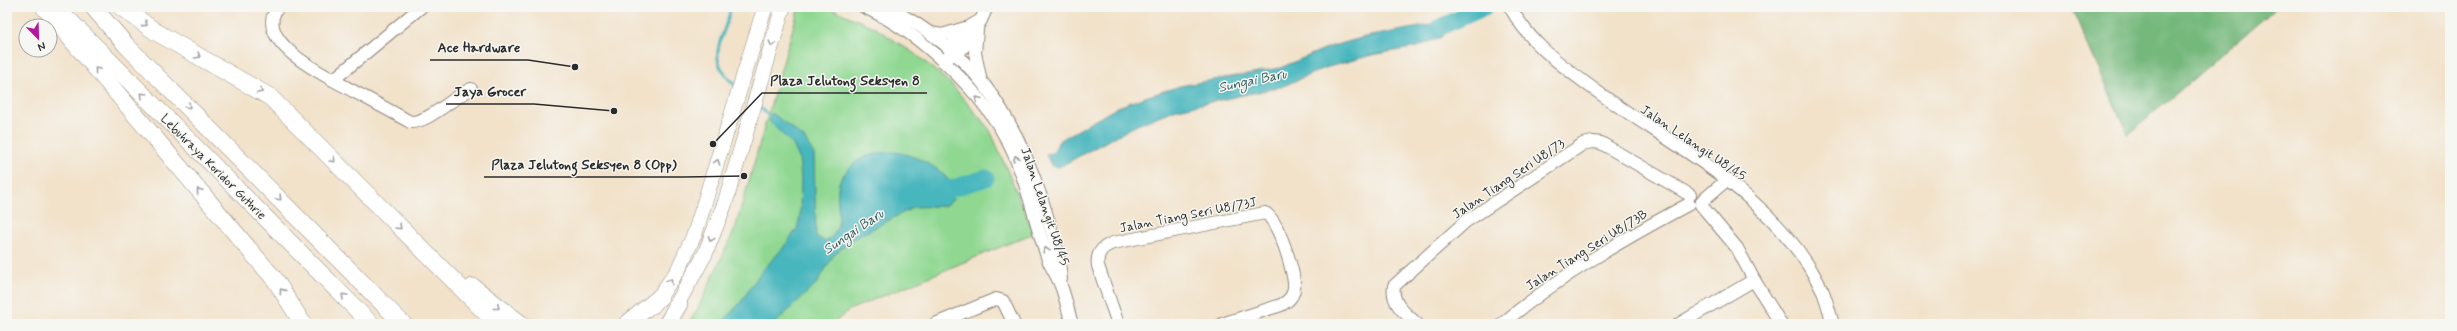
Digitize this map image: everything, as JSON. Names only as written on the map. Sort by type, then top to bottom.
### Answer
[{"type":"highway","points":[[44,7],[276,281],[303,324]]},
{"type":"highway","name":"Lebuhraya Koridor Guthrie","points":[[56,7],[371,324]]},
{"type":"highway","name":"Lebuhraya Koridor Guthrie","points":[[93,7],[126,45],[403,324]]},
{"type":"highway","points":[[121,7],[171,40],[270,97],[497,324]]},
{"type":"highway","points":[[442,270],[459,275],[521,324]]},
{"type":"highway","points":[[627,324],[660,297]]},
{"type":"highway","points":[[666,324],[679,304]]},
{"type":"main road","points":[[639,324],[660,297],[678,270],[695,233],[765,7]]},
{"type":"main road","points":[[679,304],[695,275],[715,229],[783,7]]},
{"type":"street","points":[[278,7],[272,17],[272,24],[279,40],[294,56],[333,80],[410,122],[417,123],[430,116],[456,96],[471,89]]},
{"type":"street","points":[[333,80],[421,7]]},
{"type":"street","name":"Jalan Lelangit U8/45","points":[[864,7],[889,20],[931,52],[974,95],[1001,130],[1012,149],[1039,206]]},
{"type":"street","name":"Jalan Lelangit U8/45","points":[[887,7],[930,33],[952,53],[992,92],[1012,124],[1039,206],[1059,257],[1061,286],[1072,324]]},
{"type":"street","points":[[952,53],[976,26],[987,7]]},
{"type":"street","name":"Jalan Lelangit U8/45","points":[[1510,7],[1522,29],[1567,70],[1636,120],[1724,177],[1769,217],[1805,261],[1823,293],[1833,324]]},
{"type":"street","points":[[930,33],[949,34],[976,26]]},
{"type":"street","points":[[976,26],[975,53],[982,82]]},
{"type":"street","points":[[931,52],[952,53]]},
{"type":"street","points":[[952,53],[956,76]]},
{"type":"street","name":"Jalan Tiang Seri U8/73","points":[[1417,324],[1396,305],[1393,297],[1394,286],[1465,222],[1583,144],[1593,142],[1601,143],[1696,200],[1737,248],[1754,280],[1781,324]]},
{"type":"street","name":"Jalan Tiang Seri U8/73B","points":[[1502,324],[1531,299],[1571,272],[1625,239],[1696,200],[1710,186],[1724,177]]},
{"type":"street","name":"Jalan Tiang Seri U8/73J","points":[[1118,324],[1098,266],[1098,257],[1103,247],[1113,243],[1265,213],[1274,220],[1280,233],[1294,279],[1293,293],[1289,300],[1281,306],[1222,324]]},
{"type":"street","points":[[1679,324],[1754,280]]},
{"type":"street","points":[[935,324],[996,299],[1003,301],[1014,324]]},
{"type":"green space","points":[[799,7],[827,7],[874,27],[918,56],[952,85],[990,130],[1034,233],[849,310],[833,324],[688,324],[698,308],[735,229]]},
{"type":"green space","points":[[2071,7],[2277,7],[2128,135]]},
{"type":"water","points":[[1457,17],[1460,23],[1441,37],[1417,47],[1372,55],[1325,68],[1281,87],[1173,110],[1135,126],[1059,167],[1051,165],[1046,154],[1053,153],[1059,141],[1118,107],[1142,98],[1180,86],[1280,68],[1329,47],[1365,37],[1436,24]]},
{"type":"water","points":[[772,113],[804,138],[814,154],[816,236],[825,242],[832,236],[838,223],[838,191],[840,180],[853,164],[870,156],[889,152],[898,153],[909,155],[932,166],[949,181],[953,190],[953,200],[944,206],[914,207],[851,240],[833,256],[817,283],[774,324],[721,324],[741,302],[761,272],[783,248],[797,229],[800,217],[801,179],[799,158],[793,145],[769,121]]},
{"type":"waterway","points":[[731,7],[728,20],[720,40],[718,58],[720,66],[726,76],[736,86]]},
{"type":"waterway","name":"Sungai Baru","points":[[1438,28],[1485,7]]},
{"type":"waterway","points":[[758,106],[773,119]]},
{"type":"waterway","name":"Sungai Baru","points":[[930,195],[986,178]]},
{"type":"place","name":"Ace Hardware","points":[[575,67]]},
{"type":"place","name":"Jaya Grocer","points":[[614,111]]},
{"type":"place","name":"Plaza Jelutong Seksyen 8","points":[[713,144]]},
{"type":"place","name":"Plaza Jelutong Seksyen 8 (Opp)","points":[[744,176]]}]
